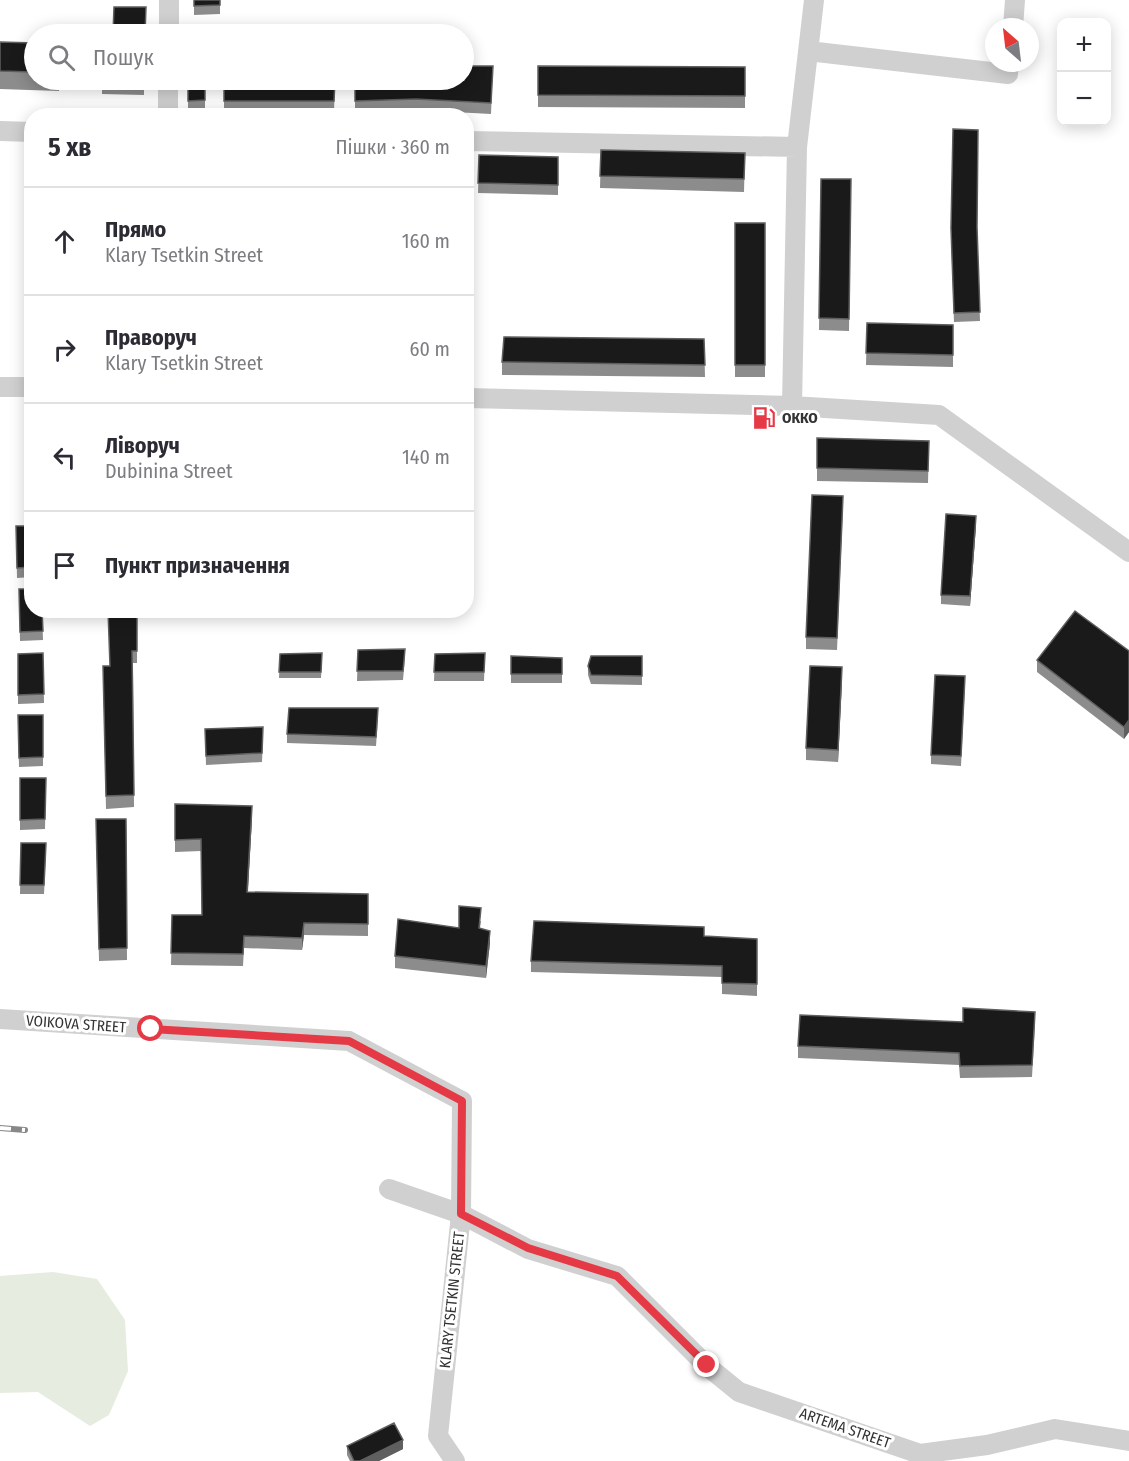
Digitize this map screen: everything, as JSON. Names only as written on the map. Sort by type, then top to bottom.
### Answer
[{"type":"street","points":[[169,0],[169,24]]},
{"type":"street","points":[[792,406],[797,147],[814,0]]},
{"type":"street","points":[[1014,18],[1015,0]]},
{"type":"street","points":[[808,51],[985,71]]},
{"type":"street","points":[[991,72],[1008,74],[1008,72]]},
{"type":"street","points":[[168,90],[168,108]]},
{"type":"street","points":[[0,131],[24,132]]},
{"type":"street","points":[[474,141],[797,147]]},
{"type":"street","points":[[0,387],[24,387]]},
{"type":"street","points":[[474,398],[792,406],[939,415],[1129,552]]},
{"type":"street","name":"VOIKOVA STREET","points":[[0,1019],[151,1029]]},
{"type":"street","name":"KLARY TSETKIN STREET","points":[[151,1029],[349,1041],[462,1101],[461,1214],[438,1436],[455,1461]]},
{"type":"street","points":[[389,1189],[461,1214]]},
{"type":"street","name":"ARTEMA STREET","points":[[461,1214],[528,1248],[617,1276],[707,1365],[739,1392],[920,1454],[987,1445],[1054,1429],[1129,1442]]},
{"type":"shaded area","points":[[53,1272],[97,1279],[125,1320],[128,1371],[109,1415],[90,1426],[38,1392],[0,1393],[0,1276]]},
{"type":"building","points":[[194,0],[220,0],[220,5],[194,6]]},
{"type":"building","points":[[114,7],[146,7],[145,24],[113,24]]},
{"type":"building","points":[[0,42],[24,43],[24,72],[0,71]]},
{"type":"building","points":[[474,66],[493,66],[491,103],[416,99],[355,101],[355,90],[474,90]]},
{"type":"building","points":[[538,66],[745,67],[745,96],[538,95]]},
{"type":"building","points":[[188,90],[205,90],[205,100],[188,101]]},
{"type":"building","points":[[224,90],[335,90],[334,101],[224,101]]},
{"type":"building","points":[[953,129],[978,130],[977,227],[980,312],[954,313],[951,228]]},
{"type":"building","points":[[601,150],[745,153],[744,179],[600,176]]},
{"type":"building","points":[[479,155],[558,157],[558,185],[478,183]]},
{"type":"building","points":[[821,179],[851,179],[849,319],[819,318]]},
{"type":"building","points":[[735,223],[765,223],[765,365],[735,365]]},
{"type":"building","points":[[867,323],[953,325],[953,355],[866,353]]},
{"type":"building","points":[[504,337],[704,339],[705,365],[502,362]]},
{"type":"building","points":[[817,438],[929,441],[928,471],[817,468]]},
{"type":"building","points":[[812,495],[843,496],[837,638],[806,637]]},
{"type":"building","points":[[946,514],[976,516],[970,596],[941,595]]},
{"type":"building","points":[[16,526],[24,526],[24,568],[17,568]]},
{"type":"building","points":[[19,589],[24,589],[24,618],[42,618],[43,631],[20,632]]},
{"type":"building","points":[[1075,611],[1129,651],[1129,720],[1124,727],[1037,660]]},
{"type":"building","points":[[108,618],[137,618],[137,651],[132,651],[134,795],[106,796],[103,666],[110,666]]},
{"type":"building","points":[[405,649],[403,671],[357,671],[358,650]]},
{"type":"building","points":[[43,653],[44,694],[18,695],[18,654]]},
{"type":"building","points":[[322,653],[321,672],[279,672],[280,654]]},
{"type":"building","points":[[485,653],[484,672],[434,672],[435,654]]},
{"type":"building","points":[[511,656],[562,658],[562,674],[511,674]]},
{"type":"building","points":[[591,656],[642,656],[642,676],[591,675],[588,666]]},
{"type":"building","points":[[810,666],[842,667],[838,750],[806,748]]},
{"type":"building","points":[[935,675],[965,676],[961,756],[931,755]]},
{"type":"building","points":[[289,708],[378,708],[376,737],[287,734]]},
{"type":"building","points":[[18,715],[43,715],[43,757],[19,758]]},
{"type":"building","points":[[263,727],[262,753],[206,756],[205,729]]},
{"type":"building","points":[[20,778],[46,778],[45,819],[20,820]]},
{"type":"building","points":[[175,804],[252,806],[247,892],[368,894],[368,924],[304,923],[302,938],[244,936],[243,954],[171,953],[172,915],[202,915],[201,839],[175,840]]},
{"type":"building","points":[[96,819],[126,819],[127,948],[99,949]]},
{"type":"building","points":[[21,843],[46,843],[44,885],[20,885]]},
{"type":"building","points":[[459,906],[481,908],[479,928],[490,931],[486,966],[395,956],[398,919],[459,928]]},
{"type":"building","points":[[534,921],[704,927],[704,936],[757,939],[757,984],[722,983],[722,966],[531,961]]},
{"type":"building","points":[[963,1008],[1035,1012],[1032,1065],[960,1066],[959,1053],[798,1046],[800,1015],[963,1022]]},
{"type":"building","points":[[394,1423],[403,1440],[360,1461],[354,1461],[347,1446]]},
{"type":"railway","points":[[0,1128],[25,1130]]},
{"type":"place","name":"ОККО","points":[[764,418]]},
{"type":"route","points":[[151,1029],[349,1041],[462,1101],[461,1214],[528,1248],[617,1276],[707,1365]]}]
